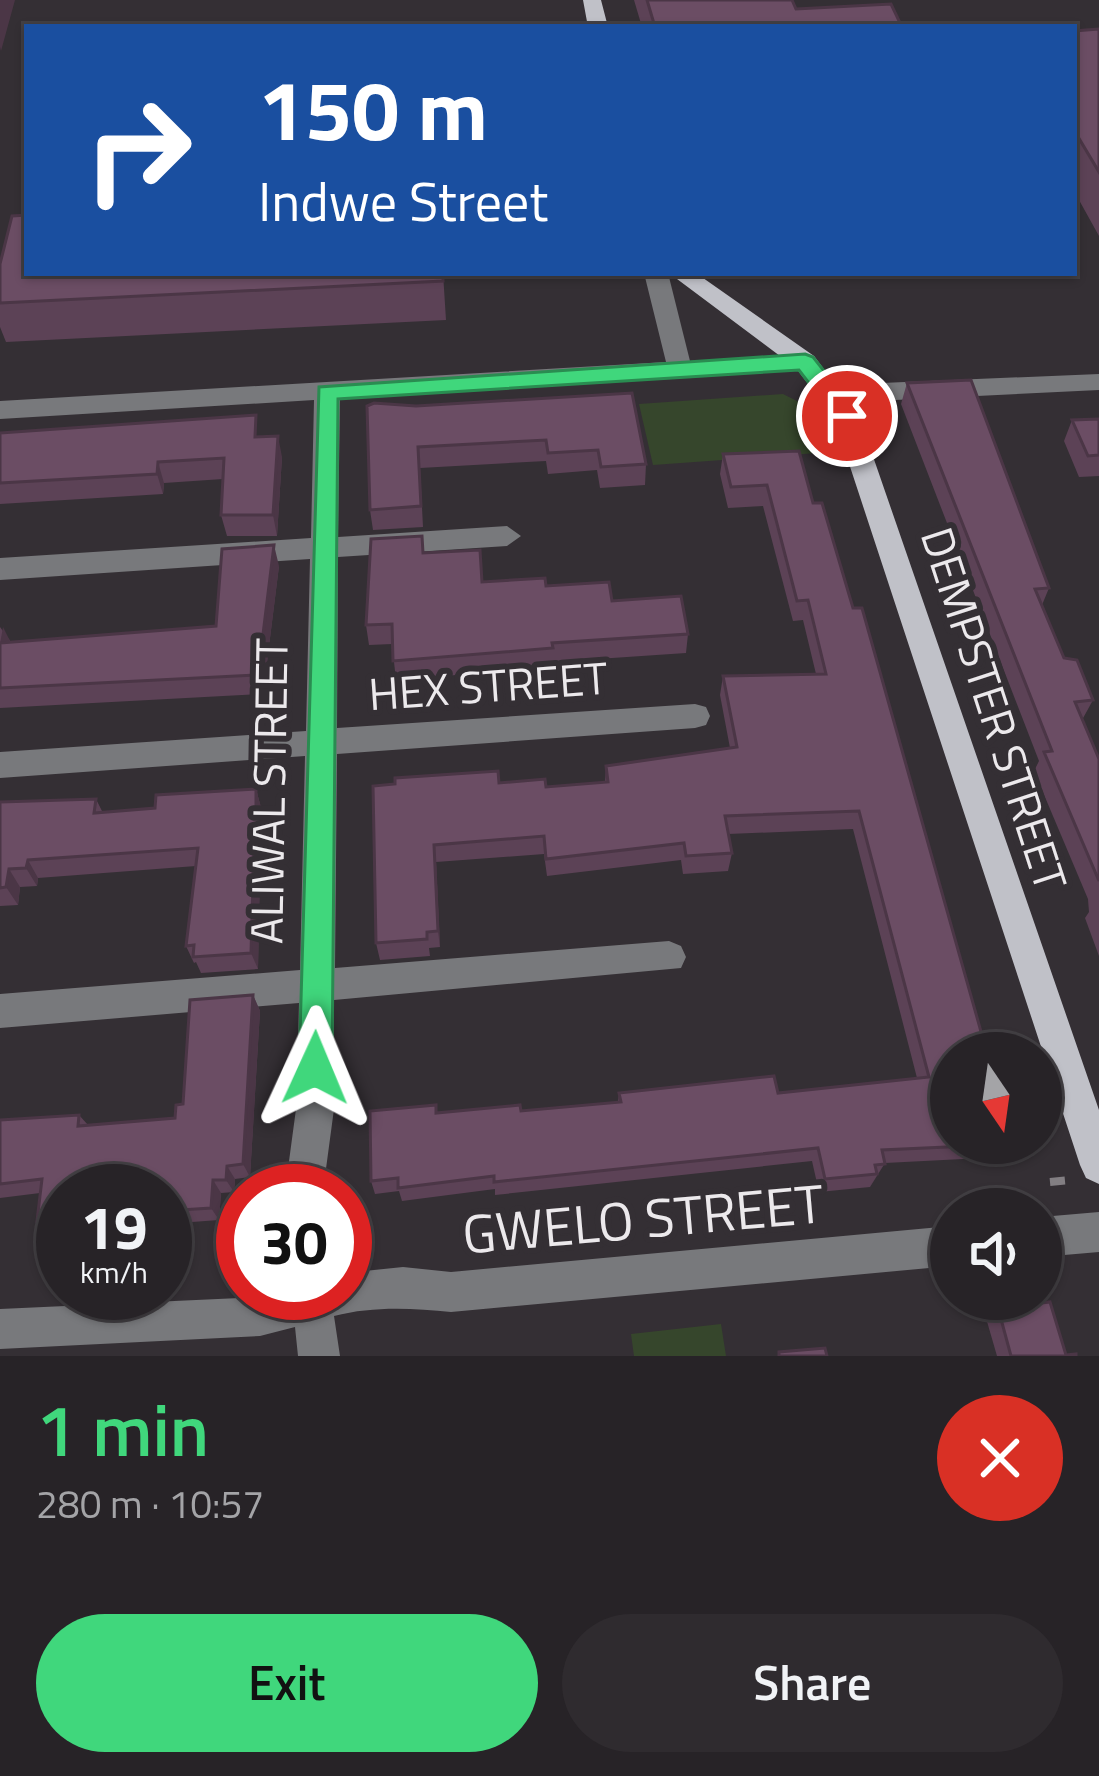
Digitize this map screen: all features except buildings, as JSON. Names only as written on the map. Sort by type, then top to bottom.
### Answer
[{"type":"main road","name":"DEMPSTER STREET","points":[[685,276],[805,362],[834,394],[856,439],[1087,1172]]},
{"type":"street","points":[[657,276],[680,370]]},
{"type":"street","points":[[0,410],[805,362]]},
{"type":"street","points":[[834,394],[1099,382]]},
{"type":"street","name":"ALIWAL STREET","points":[[308,1164],[315,1109],[327,392]]},
{"type":"street","points":[[0,569],[507,536]]},
{"type":"street","name":"HEX STREET","points":[[0,765],[695,716]]},
{"type":"street","points":[[0,1011],[669,957]]},
{"type":"street","points":[[1062,1235],[1099,1232]]},
{"type":"street","name":"GWELO STREET","points":[[372,1291],[404,1287],[451,1292],[930,1248]]},
{"type":"street","name":"GWELO STREET","points":[[0,1330],[216,1319]]},
{"type":"street","points":[[319,1356],[324,1320]]},
{"type":"path","points":[[1051,1183],[1087,1172]]},
{"type":"green space","points":[[783,394],[801,403],[817,453],[653,465],[639,404]]},
{"type":"green space","points":[[721,1324],[726,1356],[634,1356],[631,1334]]},
{"type":"route","points":[[315,1068],[327,392],[805,362],[847,416]]}]
